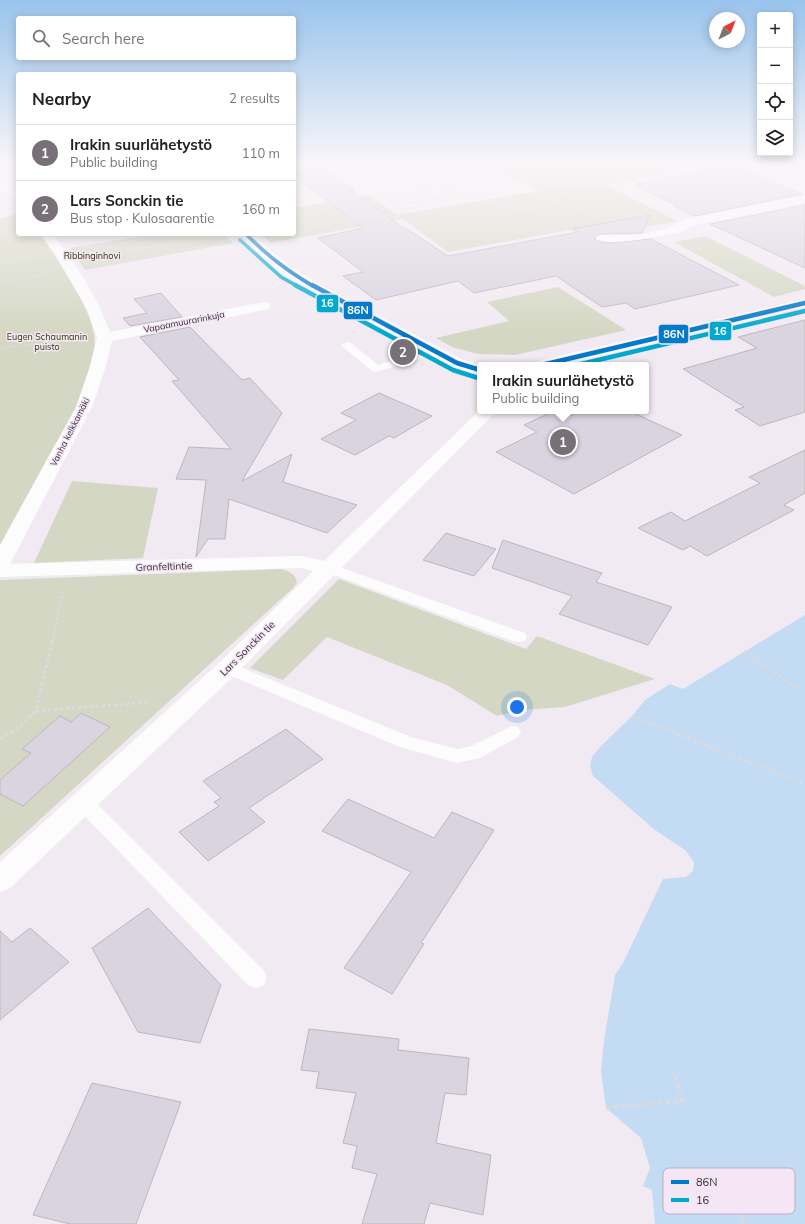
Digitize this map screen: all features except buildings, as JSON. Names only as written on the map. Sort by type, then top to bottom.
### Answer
[{"type":"street","points":[[678,228],[695,221]]},
{"type":"street","points":[[48,236],[60,252],[94,309],[105,338]]},
{"type":"street","points":[[248,236],[264,252],[286,270],[323,292],[430,350],[457,363],[477,369]]},
{"type":"street","points":[[555,362],[805,303]]},
{"type":"street","name":"Vapaamuurarinkuja","points":[[105,338],[264,306]]},
{"type":"street","name":"Vanha kelkkamäki","points":[[0,564],[84,407],[97,369],[105,338]]},
{"type":"street","name":"Lars Sonckin tie","points":[[0,880],[228,668],[486,414]]},
{"type":"street","name":"Granfeltintie","points":[[0,571],[301,562],[328,568]]},
{"type":"lane","points":[[600,238],[620,239],[649,237],[678,228]]},
{"type":"lane","points":[[346,345],[376,368],[413,358],[430,350]]},
{"type":"lane","points":[[328,568],[519,637]]},
{"type":"lane","points":[[228,668],[406,742],[457,756],[474,753],[512,732]]},
{"type":"lane","points":[[84,802],[256,978]]},
{"type":"path","points":[[296,224],[314,221]]},
{"type":"path","points":[[315,221],[325,225]]},
{"type":"path","points":[[296,231],[349,221]]},
{"type":"path","points":[[655,221],[678,228]]},
{"type":"path","points":[[0,234],[16,234]]},
{"type":"path","points":[[0,258],[1,262],[160,236],[164,244],[174,252]]},
{"type":"path","points":[[96,266],[223,243],[216,236]]},
{"type":"path","points":[[106,245],[120,252],[164,244]]},
{"type":"path","points":[[114,262],[120,252]]},
{"type":"path","points":[[0,283],[70,270]]},
{"type":"path","points":[[0,348],[88,338],[105,338]]},
{"type":"path","points":[[0,739],[18,728],[36,710],[68,569]]},
{"type":"path","points":[[744,651],[796,688]]},
{"type":"path","points":[[36,710],[153,702],[187,705]]},
{"type":"path","points":[[632,716],[805,784]]},
{"type":"path","points":[[606,1108],[682,1101],[674,1072]]},
{"type":"path","points":[[741,1214],[744,1224]]},
{"type":"green space","name":"Eugen Schaumanin puisto","points":[[0,221],[16,221],[16,236],[42,236],[64,270],[87,311],[92,324],[94,351],[92,367],[71,417],[0,546]]},
{"type":"green space","points":[[296,221],[391,221],[270,243],[264,236],[296,236]]},
{"type":"green space","points":[[406,221],[618,221],[448,252]]},
{"type":"green space","points":[[634,221],[676,221],[646,227]]},
{"type":"green space","name":"Ribbinginhovi","points":[[143,236],[226,236],[233,243],[85,270],[70,248]]},
{"type":"green space","points":[[705,236],[805,286],[805,289],[774,297],[674,242]]},
{"type":"green space","points":[[558,287],[626,330],[515,355],[478,354],[452,347],[436,338],[509,321],[487,302]]},
{"type":"green space","points":[[72,481],[158,488],[143,558],[34,563]]},
{"type":"green space","points":[[281,569],[294,575],[297,583],[293,588],[0,856],[0,580]]},
{"type":"green space","points":[[339,579],[526,649],[537,636],[655,679],[565,707],[523,710],[497,716],[447,685],[327,637],[283,680],[250,668]]},
{"type":"water","points":[[805,615],[805,1224],[655,1224],[652,1190],[643,1186],[650,1168],[641,1138],[606,1108],[601,1071],[604,1040],[615,975],[623,963],[663,879],[686,877],[693,871],[694,862],[685,850],[655,830],[593,776],[590,766],[592,757],[600,747],[632,716],[645,700],[670,684],[683,689]]},
{"type":"transit line","name":"86N","points":[[248,236],[264,252],[286,270],[323,292],[457,363],[477,369]]},
{"type":"transit line","name":"16","points":[[240,240],[281,277],[319,299],[453,370],[477,378]]},
{"type":"transit line","name":"86N","points":[[555,362],[805,303]]},
{"type":"transit line","name":"16","points":[[590,362],[805,311]]},
{"type":"place","name":"Lars Sonckin tie","points":[[403,352]]},
{"type":"place","name":"Irakin suurlähetystö","points":[[563,442]]}]
